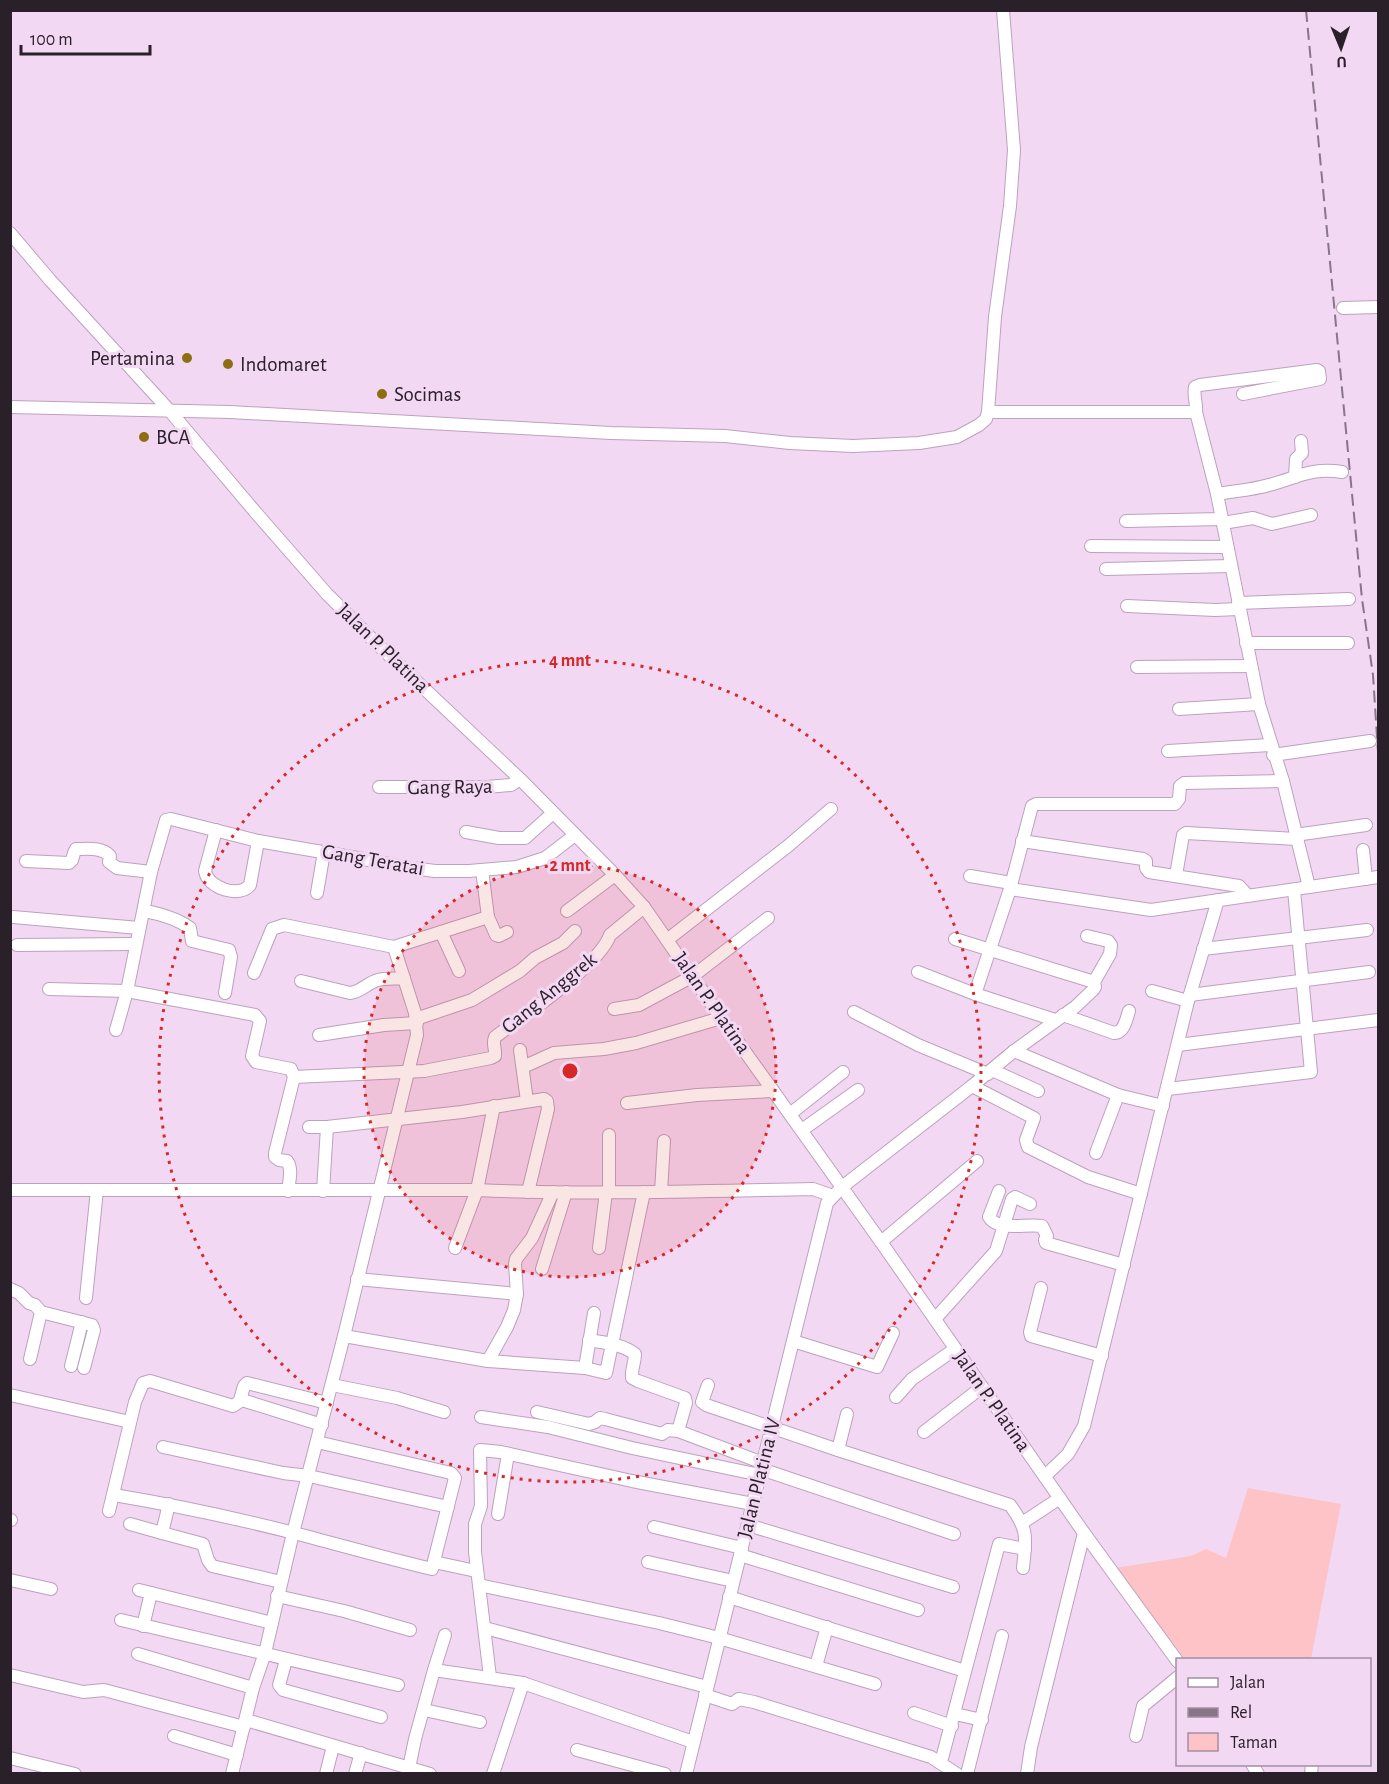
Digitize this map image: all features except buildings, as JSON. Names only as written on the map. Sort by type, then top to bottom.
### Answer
[{"type":"street","points":[[10,406],[169,410],[611,433],[725,436],[790,443],[853,446],[919,443],[957,437],[979,425],[988,412],[995,317],[1010,207],[1014,150],[1003,10]]},
{"type":"street","name":"Jalan P. Platina","points":[[10,233],[169,410],[327,594],[520,779],[644,907],[1084,1533],[1176,1659]]},
{"type":"street","points":[[1343,308],[1378,307]]},
{"type":"street","points":[[1243,394],[1320,379],[1317,370],[1200,385],[1195,387],[1194,391],[1197,403],[1196,412],[1217,494],[1259,704],[1282,781],[1309,888]]},
{"type":"street","points":[[988,412],[1196,412]]},
{"type":"street","points":[[1295,477],[1296,459],[1302,453],[1301,441]]},
{"type":"street","points":[[1217,494],[1267,486],[1316,470],[1342,472]]},
{"type":"street","points":[[1126,520],[1222,521],[1253,518],[1272,524],[1311,515]]},
{"type":"street","points":[[1091,546],[1227,547]]},
{"type":"street","points":[[1106,569],[1231,566]]},
{"type":"street","points":[[1127,606],[1215,610],[1238,606],[1349,598]]},
{"type":"street","points":[[1246,643],[1348,643]]},
{"type":"street","points":[[1137,667],[1251,666]]},
{"type":"street","points":[[1179,709],[1259,704]]},
{"type":"street","points":[[1168,751],[1272,750],[1370,741]]},
{"type":"street","name":"Gang Raya","points":[[379,787],[487,787],[511,785],[520,779]]},
{"type":"street","points":[[975,994],[991,950],[1032,806],[1036,804],[1175,804],[1179,799],[1180,786],[1184,783],[1282,781]]},
{"type":"street","points":[[667,940],[788,846],[831,808]]},
{"type":"street","points":[[466,831],[498,838],[525,838],[554,813]]},
{"type":"street","name":"Gang Teratai","points":[[152,872],[166,820],[171,819],[258,841],[435,871],[517,867],[545,858],[575,835]]},
{"type":"street","points":[[1176,875],[1183,836],[1186,833],[1296,837],[1366,825]]},
{"type":"street","points":[[216,830],[205,871],[211,884],[218,888],[243,891],[248,888],[258,841]]},
{"type":"street","points":[[1022,840],[1143,859],[1146,861],[1146,868],[1149,872],[1239,886],[1248,896]]},
{"type":"street","points":[[26,861],[69,862],[76,849],[88,849],[107,853],[110,856],[109,862],[117,868],[152,872],[145,911],[135,944],[127,991],[116,1030]]},
{"type":"street","points":[[970,876],[1010,886],[1150,910],[1372,878],[1364,850]]},
{"type":"street","points":[[317,893],[324,852]]},
{"type":"street","points":[[482,870],[488,917],[496,935],[507,932]]},
{"type":"street","points":[[567,910],[615,875]]},
{"type":"street","points":[[1167,1089],[1311,1072],[1294,890]]},
{"type":"street","points":[[1045,1476],[1068,1454],[1084,1426],[1189,998],[1218,900]]},
{"type":"street","name":"Gang Anggrek","points":[[408,1072],[424,1071],[495,1056],[496,1051],[493,1044],[495,1037],[591,962],[608,941],[610,934],[644,907]]},
{"type":"street","points":[[145,911],[175,919],[188,926],[192,941],[229,950],[231,957],[225,993]]},
{"type":"street","points":[[13,917],[139,928]]},
{"type":"street","points":[[254,973],[272,929],[284,925],[394,947],[488,917]]},
{"type":"street","points":[[614,1009],[639,1005],[693,976],[768,918]]},
{"type":"street","points":[[1203,950],[1367,930]]},
{"type":"street","points":[[441,932],[459,971]]},
{"type":"street","points":[[318,1035],[416,1021],[472,1000],[520,971],[535,958],[563,943],[575,932]]},
{"type":"street","name":"Jalan Platina IV","points":[[686,1773],[827,1203],[842,1187],[1093,990],[1094,982],[1110,954],[1112,945],[1108,941],[1087,936]]},
{"type":"street","points":[[955,939],[1094,982]]},
{"type":"street","points":[[17,945],[135,944]]},
{"type":"street","points":[[232,1773],[265,1653],[277,1596],[322,1425],[417,1035],[416,1021],[394,947]]},
{"type":"street","points":[[918,972],[975,994],[1114,1033],[1122,1031],[1129,1011]]},
{"type":"street","points":[[1152,991],[1189,998],[1369,972]]},
{"type":"street","points":[[301,981],[350,993],[378,980],[404,978]]},
{"type":"street","points":[[49,989],[127,991],[255,1015],[261,1021],[253,1060],[291,1069],[294,1077],[275,1153],[275,1157],[279,1160],[290,1164],[288,1191]]},
{"type":"street","points":[[854,1012],[918,1045],[1038,1091]]},
{"type":"street","points":[[522,1067],[554,1053],[636,1043],[721,1018]]},
{"type":"street","points":[[1178,1045],[1378,1020]]},
{"type":"street","points":[[520,1050],[527,1101]]},
{"type":"street","points":[[1014,1051],[1118,1095],[1163,1106]]},
{"type":"street","points":[[294,1077],[408,1072]]},
{"type":"street","points":[[790,1114],[843,1072]]},
{"type":"street","points":[[972,1086],[1034,1118],[1026,1140],[1028,1147],[1088,1177],[1141,1194]]},
{"type":"street","points":[[802,1130],[858,1090]]},
{"type":"street","points":[[627,1103],[697,1095],[773,1091]]},
{"type":"street","points":[[1096,1153],[1118,1095]]},
{"type":"street","points":[[309,1127],[462,1112],[544,1099],[548,1104],[528,1192]]},
{"type":"street","points":[[455,1248],[477,1190],[494,1106]]},
{"type":"street","points":[[322,1191],[327,1126]]},
{"type":"street","points":[[599,1248],[608,1192],[609,1136]]},
{"type":"street","points":[[661,1192],[664,1141]]},
{"type":"street","points":[[881,1242],[977,1161]]},
{"type":"street","points":[[10,1190],[661,1192],[813,1189],[833,1196]]},
{"type":"street","points":[[86,1298],[97,1190]]},
{"type":"street","points":[[999,1191],[989,1217],[992,1222],[1005,1225],[1042,1226],[1047,1236],[1046,1243],[1124,1265]]},
{"type":"street","points":[[542,1269],[559,1192]]},
{"type":"street","points":[[488,1361],[514,1311],[517,1294],[514,1264],[516,1259],[532,1238],[559,1192]]},
{"type":"street","points":[[344,1336],[488,1361],[585,1368],[606,1373],[644,1192]]},
{"type":"street","points":[[935,1319],[996,1251],[1012,1199],[1016,1197],[1030,1204]]},
{"type":"street","points":[[357,1279],[517,1294]]},
{"type":"street","points":[[1041,1288],[1031,1336],[1102,1356]]},
{"type":"street","points":[[10,1289],[19,1293],[41,1312],[94,1327],[78,1367]]},
{"type":"street","points":[[30,1359],[41,1312]]},
{"type":"street","points":[[585,1368],[594,1312]]},
{"type":"street","points":[[793,1341],[876,1367],[894,1334]]},
{"type":"street","points":[[589,1340],[613,1344],[630,1350],[635,1354],[632,1378],[686,1399],[678,1431]]},
{"type":"street","points":[[896,1397],[912,1379],[955,1349]]},
{"type":"street","points":[[109,1511],[135,1402],[143,1383],[150,1381],[232,1406],[240,1400],[247,1383],[327,1403]]},
{"type":"street","points":[[332,1384],[397,1398],[444,1412]]},
{"type":"street","points":[[708,1385],[703,1403],[838,1450],[1010,1505],[1026,1532],[1023,1568]]},
{"type":"street","points":[[924,1432],[982,1387]]},
{"type":"street","points":[[10,1395],[130,1422]]},
{"type":"street","points":[[240,1400],[283,1411],[322,1425]]},
{"type":"street","points":[[537,1412],[589,1424],[602,1418],[662,1434],[668,1430],[678,1431],[761,1469],[954,1534]]},
{"type":"street","points":[[838,1450],[847,1414]]},
{"type":"street","points":[[481,1417],[548,1427],[632,1448],[761,1469]]},
{"type":"street","points":[[114,1495],[169,1504],[432,1569],[455,1478],[452,1473],[317,1442]]},
{"type":"street","points":[[163,1447],[448,1507]]},
{"type":"street","points":[[490,1677],[476,1571],[474,1524],[481,1506],[480,1450],[753,1504]]},
{"type":"street","points":[[498,1514],[508,1454]]},
{"type":"street","points":[[1022,1523],[1060,1498]]},
{"type":"street","points":[[162,1533],[169,1504]]},
{"type":"street","points":[[130,1524],[203,1545],[212,1566],[281,1582]]},
{"type":"street","points":[[748,1525],[953,1587]]},
{"type":"street","points":[[654,1527],[741,1552],[918,1610]]},
{"type":"street","points":[[1027,1773],[1031,1747],[1084,1533]]},
{"type":"street","points":[[941,1762],[999,1544],[1025,1549]]},
{"type":"street","points":[[434,1562],[476,1571]]},
{"type":"street","points":[[648,1563],[733,1581]]},
{"type":"street","points":[[10,1580],[51,1589]]},
{"type":"street","points":[[479,1585],[659,1623],[719,1638],[875,1684]]},
{"type":"street","points":[[142,1626],[145,1591],[272,1623]]},
{"type":"street","points":[[277,1596],[344,1611],[410,1630]]},
{"type":"street","points":[[729,1597],[964,1671]]},
{"type":"street","points":[[121,1620],[398,1685]]},
{"type":"street","points":[[816,1666],[827,1627]]},
{"type":"street","points":[[485,1628],[706,1691],[732,1704],[739,1699],[754,1702],[931,1757],[957,1773]]},
{"type":"street","points":[[10,1675],[83,1692],[104,1690],[245,1723],[420,1771],[415,1739],[445,1635]]},
{"type":"street","points":[[967,1773],[1002,1636]]},
{"type":"street","points":[[138,1654],[254,1688]]},
{"type":"street","points":[[286,1660],[279,1685],[283,1690],[381,1717]]},
{"type":"street","points":[[434,1670],[523,1683],[693,1742]]},
{"type":"street","points":[[1136,1736],[1143,1706],[1176,1679]]},
{"type":"street","points":[[493,1773],[523,1683]]},
{"type":"street","points":[[424,1710],[480,1722]]},
{"type":"street","points":[[914,1713],[953,1720],[982,1720]]},
{"type":"street","points":[[174,1736],[237,1755]]},
{"type":"street","points":[[326,1773],[333,1746]]},
{"type":"street","points":[[577,1750],[665,1773]]},
{"type":"street","points":[[355,1773],[361,1753]]},
{"type":"street","points":[[10,1758],[75,1773]]},
{"type":"green space","points":[[1248,1488],[1341,1504],[1311,1658],[1184,1658],[1115,1568],[1191,1556],[1206,1549],[1226,1558]]},
{"type":"railway","points":[[1306,10],[1362,599],[1373,675],[1378,752]]},
{"type":"place","name":"Pertamina","points":[[187,358]]},
{"type":"place","name":"Indomaret","points":[[228,364]]},
{"type":"place","name":"Socimas","points":[[382,394]]},
{"type":"place","name":"BCA","points":[[144,437]]}]
